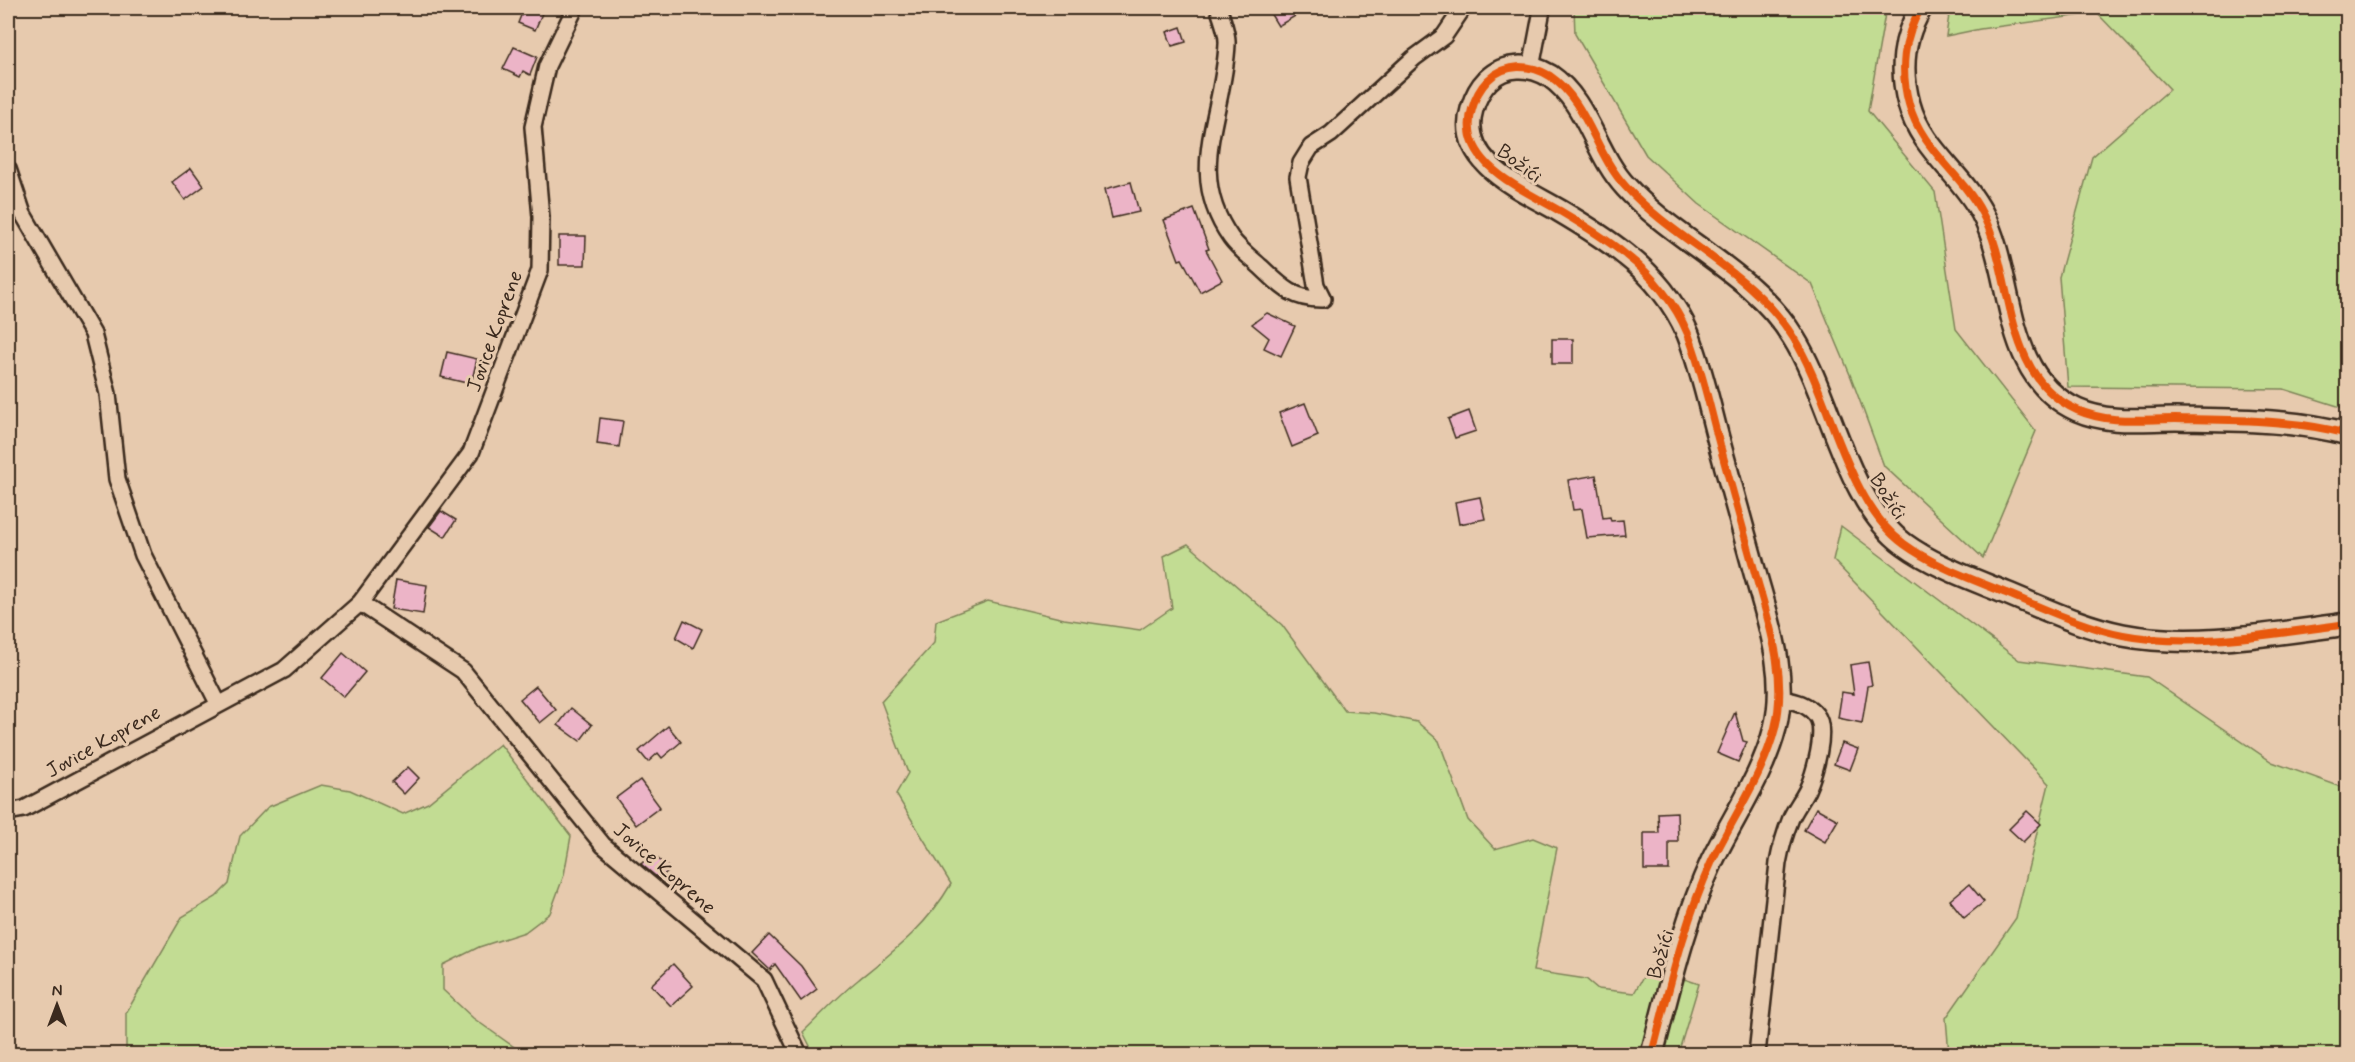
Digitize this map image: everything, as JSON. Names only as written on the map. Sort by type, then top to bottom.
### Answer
[{"type":"main road","points":[[1921,8],[1908,40],[1904,67],[1906,92],[1913,116],[1926,141],[1964,185],[1981,211],[1998,254],[2012,324],[2030,367],[2051,392],[2078,411],[2113,420],[2272,422],[2348,434]]},
{"type":"main road","name":"Božići","points":[[1652,1054],[1674,967],[1694,907],[1711,863],[1769,747],[1777,719],[1779,671],[1771,629],[1689,336],[1677,311],[1654,282],[1625,254],[1577,221],[1508,181],[1482,159],[1473,144],[1469,122],[1474,101],[1483,85],[1499,71],[1509,68],[1531,68],[1554,80],[1569,93],[1581,110],[1604,157],[1625,186],[1658,216],[1757,294],[1785,326],[1803,355],[1867,500],[1888,532],[1911,550],[1942,566],[2036,606],[2125,636],[2153,639],[2211,639],[2348,624]]},
{"type":"street","name":"Jovice Koprene","points":[[8,812],[24,808],[284,670],[360,603],[471,453],[540,270],[541,217],[533,127],[547,66],[575,8]]},
{"type":"street","points":[[1219,9],[1228,42],[1222,86],[1208,150],[1207,171],[1210,192],[1217,213],[1232,239],[1285,290],[1308,299],[1323,299],[1316,285],[1298,177],[1301,163],[1311,147],[1331,134],[1414,58],[1444,36],[1463,8]]},
{"type":"street","points":[[1531,68],[1541,8]]},
{"type":"street","points":[[8,169],[23,214],[93,334],[108,394],[117,479],[143,555],[218,703]]},
{"type":"street","name":"Jovice Koprene","points":[[360,603],[463,670],[603,845],[764,981],[799,1054]]},
{"type":"street","points":[[1757,1054],[1778,863],[1783,838],[1812,778],[1821,734],[1820,722],[1816,714],[1804,704],[1779,698]]},
{"type":"green space","points":[[1574,8],[1886,8],[1868,111],[1935,192],[1956,329],[2036,431],[1983,558],[1884,466],[1851,377],[1812,284],[1699,204],[1646,155],[1575,34]]},
{"type":"green space","points":[[1950,8],[2347,8],[2347,409],[2284,389],[2068,387],[2059,277],[2092,157],[2170,89],[2097,13],[1980,29],[1946,36]]},
{"type":"green space","points":[[1841,526],[2019,660],[2147,677],[2272,762],[2347,789],[2347,1054],[1949,1054],[1946,1018],[2016,918],[2049,784],[1833,560]]},
{"type":"green space","points":[[1188,544],[1282,625],[1345,711],[1374,713],[1417,722],[1439,741],[1468,820],[1495,849],[1533,838],[1557,848],[1533,971],[1586,979],[1598,989],[1634,993],[1649,967],[1699,984],[1678,1054],[814,1054],[803,1032],[843,992],[909,937],[931,913],[951,884],[896,794],[908,773],[881,701],[934,643],[936,621],[988,601],[1064,619],[1140,630],[1172,608],[1164,556]]},
{"type":"green space","points":[[500,744],[571,836],[564,875],[550,913],[525,932],[479,947],[443,965],[443,990],[473,1018],[524,1054],[126,1054],[126,1013],[182,917],[216,897],[229,884],[240,836],[268,807],[321,785],[350,790],[403,814],[428,803]]},
{"type":"building","points":[[524,8],[543,11],[535,30],[518,23]]},
{"type":"building","points":[[1267,8],[1309,8],[1278,26]]},
{"type":"building","points":[[1181,27],[1186,42],[1172,46],[1167,32]]},
{"type":"building","points":[[514,47],[537,57],[530,75],[523,71],[520,77],[503,69]]},
{"type":"building","points":[[191,168],[204,186],[185,200],[172,182]]},
{"type":"building","points":[[1131,182],[1139,212],[1112,218],[1105,189]]},
{"type":"building","points":[[1194,209],[1209,249],[1206,250],[1222,280],[1200,292],[1182,259],[1179,260],[1164,220]]},
{"type":"building","points":[[559,236],[586,236],[585,265],[559,265]]},
{"type":"building","points":[[1267,313],[1295,326],[1281,356],[1264,348],[1269,338],[1252,324]]},
{"type":"building","points":[[1552,339],[1573,339],[1573,364],[1552,364]]},
{"type":"building","points":[[447,352],[477,359],[471,384],[441,377]]},
{"type":"building","points":[[1305,403],[1318,436],[1292,447],[1279,413]]},
{"type":"building","points":[[1469,411],[1476,431],[1455,438],[1448,419]]},
{"type":"building","points":[[600,418],[623,421],[619,447],[597,444]]},
{"type":"building","points":[[1596,475],[1603,518],[1610,517],[1611,521],[1623,520],[1625,535],[1587,538],[1582,509],[1573,510],[1568,480]]},
{"type":"building","points":[[1480,497],[1485,519],[1459,524],[1455,502]]},
{"type":"building","points":[[441,511],[456,520],[445,537],[429,527]]},
{"type":"building","points":[[396,580],[427,585],[423,614],[391,609]]},
{"type":"building","points":[[684,620],[702,629],[693,648],[676,638]]},
{"type":"building","points":[[343,653],[365,672],[344,697],[322,678]]},
{"type":"building","points":[[1868,662],[1872,685],[1868,686],[1862,723],[1838,718],[1842,692],[1854,694],[1850,665]]},
{"type":"building","points":[[536,686],[556,710],[540,723],[520,699]]},
{"type":"building","points":[[571,708],[592,725],[580,741],[558,725]]},
{"type":"building","points":[[1735,712],[1743,741],[1747,742],[1738,762],[1717,753]]},
{"type":"building","points":[[668,726],[681,742],[662,758],[658,753],[648,762],[639,751]]},
{"type":"building","points":[[1842,743],[1858,749],[1850,770],[1834,764]]},
{"type":"building","points":[[408,767],[419,778],[404,794],[392,782]]},
{"type":"building","points":[[640,780],[660,807],[636,825],[616,798]]},
{"type":"building","points":[[1816,808],[1838,820],[1825,842],[1804,830]]},
{"type":"building","points":[[2027,811],[2041,824],[2023,842],[2009,829]]},
{"type":"building","points":[[1677,812],[1678,842],[1669,842],[1669,870],[1644,870],[1644,833],[1659,833],[1658,813]]},
{"type":"building","points":[[652,854],[670,869],[659,879],[641,864]]},
{"type":"building","points":[[1969,884],[1984,902],[1964,918],[1950,900]]},
{"type":"building","points":[[769,935],[801,966],[817,989],[801,1001],[775,964],[770,970],[752,953]]},
{"type":"building","points":[[673,964],[693,986],[671,1006],[651,985]]},
{"type":"cycle path","points":[[1921,8],[1910,31],[1905,54],[1904,67],[1909,104],[1915,120],[1932,148],[1963,185],[1982,213],[1993,238],[2013,322],[2022,349],[2034,373],[2052,394],[2077,410],[2113,419],[2262,421],[2306,425],[2348,434]]},
{"type":"cycle path","points":[[1652,1054],[1678,956],[1702,884],[1770,745],[1778,708],[1778,669],[1775,650],[1702,378],[1683,323],[1662,290],[1626,255],[1585,226],[1512,183],[1483,159],[1474,145],[1470,128],[1472,109],[1480,90],[1495,74],[1510,68],[1534,69],[1550,76],[1563,87],[1583,114],[1606,159],[1626,187],[1646,207],[1736,275],[1776,314],[1793,337],[1806,361],[1853,476],[1868,502],[1884,526],[1916,552],[1954,572],[2063,617],[2123,635],[2150,639],[2206,640],[2348,624]]}]
